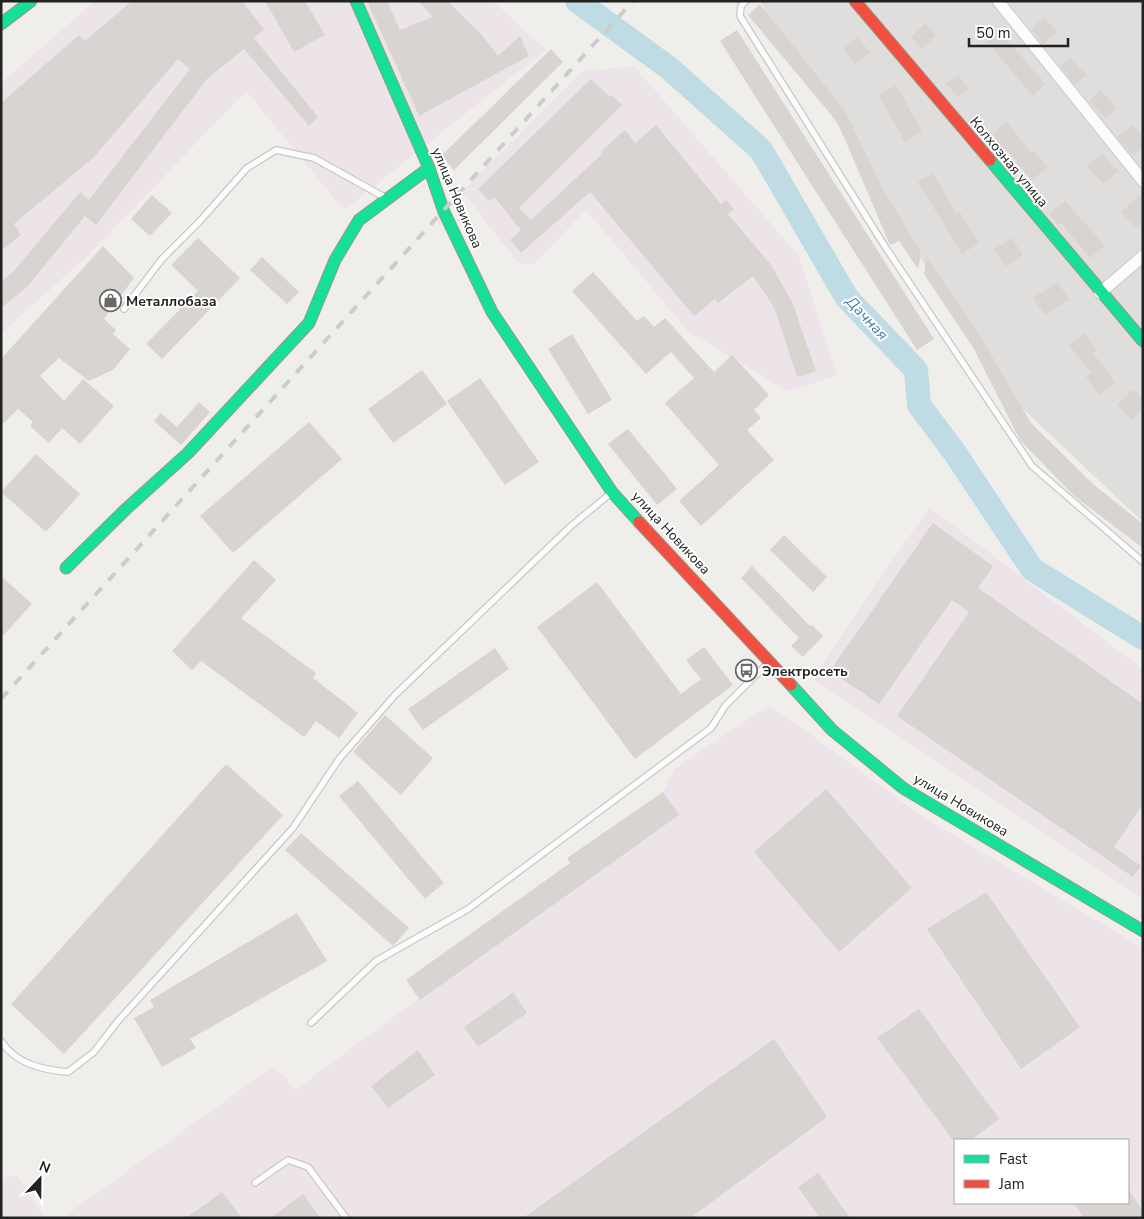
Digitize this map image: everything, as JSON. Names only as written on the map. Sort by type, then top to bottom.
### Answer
[{"type":"street","points":[[1,24],[31,1]]},
{"type":"street","name":"улица Новикова","points":[[356,1],[429,168],[444,212],[492,312],[612,492],[832,730],[903,788],[1143,932]]},
{"type":"street","name":"Колхозная улица","points":[[854,1],[1100,293],[1143,341]]},
{"type":"street","points":[[998,1],[1143,181]]},
{"type":"street","points":[[66,568],[126,509],[188,454],[309,322],[335,260],[359,220],[429,168]]},
{"type":"street","points":[[1100,293],[1143,256]]},
{"type":"lane","points":[[746,1],[741,6],[740,16],[886,248],[1032,466],[1143,562]]},
{"type":"lane","points":[[124,308],[162,259],[199,222],[247,168],[276,150],[314,158],[386,198],[429,168]]},
{"type":"lane","points":[[1,1041],[22,1060],[42,1070],[68,1072],[94,1052],[118,1021],[293,828],[339,759],[395,695],[571,526],[612,492]]},
{"type":"lane","points":[[312,1023],[376,961],[468,909],[711,728],[725,706],[769,662]]},
{"type":"lane","points":[[255,1184],[288,1160],[308,1167],[346,1218]]},
{"type":"shaded area","points":[[95,1],[493,1],[546,50],[344,210],[246,91],[90,254],[1,333],[1,83]]},
{"type":"shaded area","points":[[760,1],[1143,1],[1143,522],[1003,390]]},
{"type":"shaded area","points":[[634,66],[799,256],[837,376],[787,391],[689,332],[586,210],[533,265],[518,263],[462,191],[583,71]]},
{"type":"shaded area","points":[[929,507],[1143,669],[1143,899],[812,679]]},
{"type":"shaded area","points":[[770,705],[922,816],[1143,948],[1143,1218],[62,1218],[272,1067],[287,1079],[295,1090],[419,998],[679,815],[663,792],[674,769]]},
{"type":"shaded area","points":[[16,1174],[45,1218],[1,1218],[1,1180]]},
{"type":"building","points":[[132,1],[242,1],[264,29],[254,38],[318,117],[309,126],[244,49],[207,79],[96,225],[85,216],[27,287],[1,308],[1,282],[13,272],[80,192],[89,200],[190,69],[178,59],[94,157],[14,224],[21,235],[1,251],[1,103],[79,35],[85,41]]},
{"type":"building","points":[[265,1],[305,1],[325,35],[294,52]]},
{"type":"building","points":[[367,1],[387,1],[400,30],[433,17],[418,1],[447,1],[482,35],[498,56],[520,36],[529,56],[419,116]]},
{"type":"building","points":[[760,4],[845,111],[883,189],[921,253],[918,269],[899,241],[890,245],[838,123],[748,15]]},
{"type":"building","points":[[1044,17],[1057,32],[1043,44],[1031,29]]},
{"type":"building","points":[[925,23],[936,35],[922,49],[911,37]]},
{"type":"building","points":[[998,29],[1045,84],[1033,96],[986,40]]},
{"type":"building","points":[[737,30],[934,339],[917,350],[720,41]]},
{"type":"building","points":[[858,37],[870,53],[855,64],[843,48]]},
{"type":"building","points":[[551,49],[563,62],[454,170],[441,156]]},
{"type":"building","points":[[1070,57],[1086,75],[1075,85],[1060,66]]},
{"type":"building","points":[[958,75],[969,89],[958,97],[946,83]]},
{"type":"building","points":[[591,79],[610,97],[612,95],[622,105],[519,208],[531,220],[625,130],[635,143],[656,125],[721,204],[726,200],[734,209],[728,214],[771,265],[792,302],[816,371],[797,377],[774,307],[753,276],[718,303],[715,299],[694,316],[590,192],[521,253],[510,240],[521,230],[494,197],[489,201],[478,189]]},
{"type":"building","points":[[896,85],[922,131],[905,142],[879,96]]},
{"type":"building","points":[[1101,90],[1117,108],[1105,118],[1089,101]]},
{"type":"building","points":[[1007,122],[1031,153],[1033,151],[1048,167],[1032,180],[1006,149],[1003,152],[990,136]]},
{"type":"building","points":[[1133,125],[1143,136],[1143,147],[1133,155],[1117,137]]},
{"type":"building","points":[[1102,153],[1118,171],[1103,184],[1087,167]]},
{"type":"building","points":[[933,174],[956,213],[959,211],[979,243],[962,254],[918,182]]},
{"type":"building","points":[[1143,193],[1143,221],[1136,227],[1121,212]]},
{"type":"building","points":[[152,195],[172,213],[150,236],[131,219]]},
{"type":"building","points":[[1065,201],[1105,246],[1090,258],[1061,223],[1059,225],[1049,214]]},
{"type":"building","points":[[198,238],[240,278],[162,359],[146,344],[198,291],[171,265]]},
{"type":"building","points":[[1012,238],[1023,255],[1006,266],[994,249]]},
{"type":"building","points":[[103,246],[134,278],[104,319],[116,330],[113,334],[130,349],[113,370],[89,381],[59,358],[40,376],[64,401],[83,379],[114,406],[80,444],[62,428],[49,443],[30,426],[33,422],[18,409],[1,426],[1,359]]},
{"type":"building","points":[[262,257],[299,292],[287,304],[250,270]]},
{"type":"building","points":[[927,258],[979,334],[1031,423],[1094,485],[1143,524],[1143,548],[1074,496],[1020,440],[974,349],[924,274]]},
{"type":"building","points":[[593,272],[637,321],[644,316],[654,327],[665,318],[714,372],[732,355],[769,395],[754,410],[761,418],[747,430],[774,460],[701,526],[679,501],[719,465],[665,403],[694,378],[671,352],[646,374],[572,291]]},
{"type":"building","points":[[1058,282],[1069,300],[1045,315],[1033,298]]},
{"type":"building","points":[[1084,333],[1097,350],[1093,353],[1115,382],[1099,395],[1086,377],[1091,373],[1069,345]]},
{"type":"building","points":[[572,334],[612,400],[588,414],[548,349]]},
{"type":"building","points":[[422,370],[447,404],[393,443],[368,409]]},
{"type":"building","points":[[480,378],[539,462],[505,485],[447,401]]},
{"type":"building","points":[[1131,391],[1135,391],[1143,399],[1143,409],[1131,420],[1117,405]]},
{"type":"building","points":[[199,402],[210,412],[181,445],[154,421],[161,413],[177,427]]},
{"type":"building","points":[[309,422],[342,459],[233,553],[200,516]]},
{"type":"building","points":[[628,429],[677,489],[657,505],[608,444]]},
{"type":"building","points":[[36,454],[80,494],[46,532],[1,492]]},
{"type":"building","points":[[933,523],[993,566],[978,588],[1143,704],[1143,804],[1114,847],[1141,866],[1133,877],[897,716],[969,612],[952,600],[879,704],[830,671]]},
{"type":"building","points":[[784,535],[827,577],[813,592],[770,550]]},
{"type":"building","points":[[254,560],[276,580],[241,618],[316,673],[313,678],[358,713],[339,738],[316,721],[304,737],[201,661],[192,670],[172,651]]},
{"type":"building","points":[[752,566],[810,626],[812,625],[823,636],[803,657],[791,646],[799,638],[741,578]]},
{"type":"building","points":[[1,576],[32,604],[1,638]]},
{"type":"building","points":[[597,582],[681,694],[701,679],[686,660],[704,647],[733,685],[635,759],[537,627]]},
{"type":"building","points":[[495,648],[509,669],[423,730],[408,709]]},
{"type":"building","points":[[385,715],[433,758],[401,795],[353,752]]},
{"type":"building","points":[[226,764],[283,815],[64,1054],[11,1004]]},
{"type":"building","points":[[358,781],[444,883],[425,899],[339,796]]},
{"type":"building","points":[[826,789],[912,888],[839,952],[754,852]]},
{"type":"building","points":[[663,792],[679,815],[420,1000],[406,980],[570,863],[567,858]]},
{"type":"building","points":[[301,833],[409,928],[393,946],[285,850]]},
{"type":"building","points":[[986,892],[1080,1027],[1021,1069],[927,929]]},
{"type":"building","points":[[297,913],[327,961],[190,1039],[196,1048],[162,1067],[134,1018],[154,1007],[150,1000]]},
{"type":"building","points":[[513,992],[527,1013],[478,1047],[464,1027]]},
{"type":"building","points":[[919,1009],[999,1119],[972,1139],[953,1140],[877,1038]]},
{"type":"building","points":[[774,1039],[827,1117],[690,1218],[523,1218]]},
{"type":"building","points":[[418,1050],[435,1075],[388,1108],[371,1086]]},
{"type":"building","points":[[818,1173],[850,1218],[820,1218],[798,1187]]},
{"type":"building","points":[[1129,1190],[1143,1211],[1143,1218],[1084,1218],[1075,1204],[1129,1204]]},
{"type":"building","points":[[222,1192],[242,1218],[186,1218]]},
{"type":"building","points":[[303,1194],[320,1218],[271,1218]]},
{"type":"waterway","name":"Дачная","points":[[577,1],[669,68],[761,150],[847,298],[916,370],[919,405],[955,453],[1032,569],[1143,638]]},
{"type":"railway","points":[[1,699],[633,1]]},
{"type":"traffic: fast","points":[[1,24],[31,1]]},
{"type":"traffic: fast","points":[[356,1],[429,168],[444,212],[492,312],[612,492],[639,522]]},
{"type":"traffic: fast","points":[[990,160],[1143,341]]},
{"type":"traffic: fast","points":[[66,568],[126,509],[188,453],[309,323],[335,260],[359,220],[429,168]]},
{"type":"traffic: fast","points":[[791,685],[832,730],[903,788],[1143,931]]},
{"type":"traffic: jam","points":[[855,1],[990,160]]},
{"type":"traffic: jam","points":[[639,522],[791,685]]},
{"type":"place","name":"Металлобаза","points":[[110,301]]},
{"type":"place","name":"Электросеть","points":[[746,671]]}]
